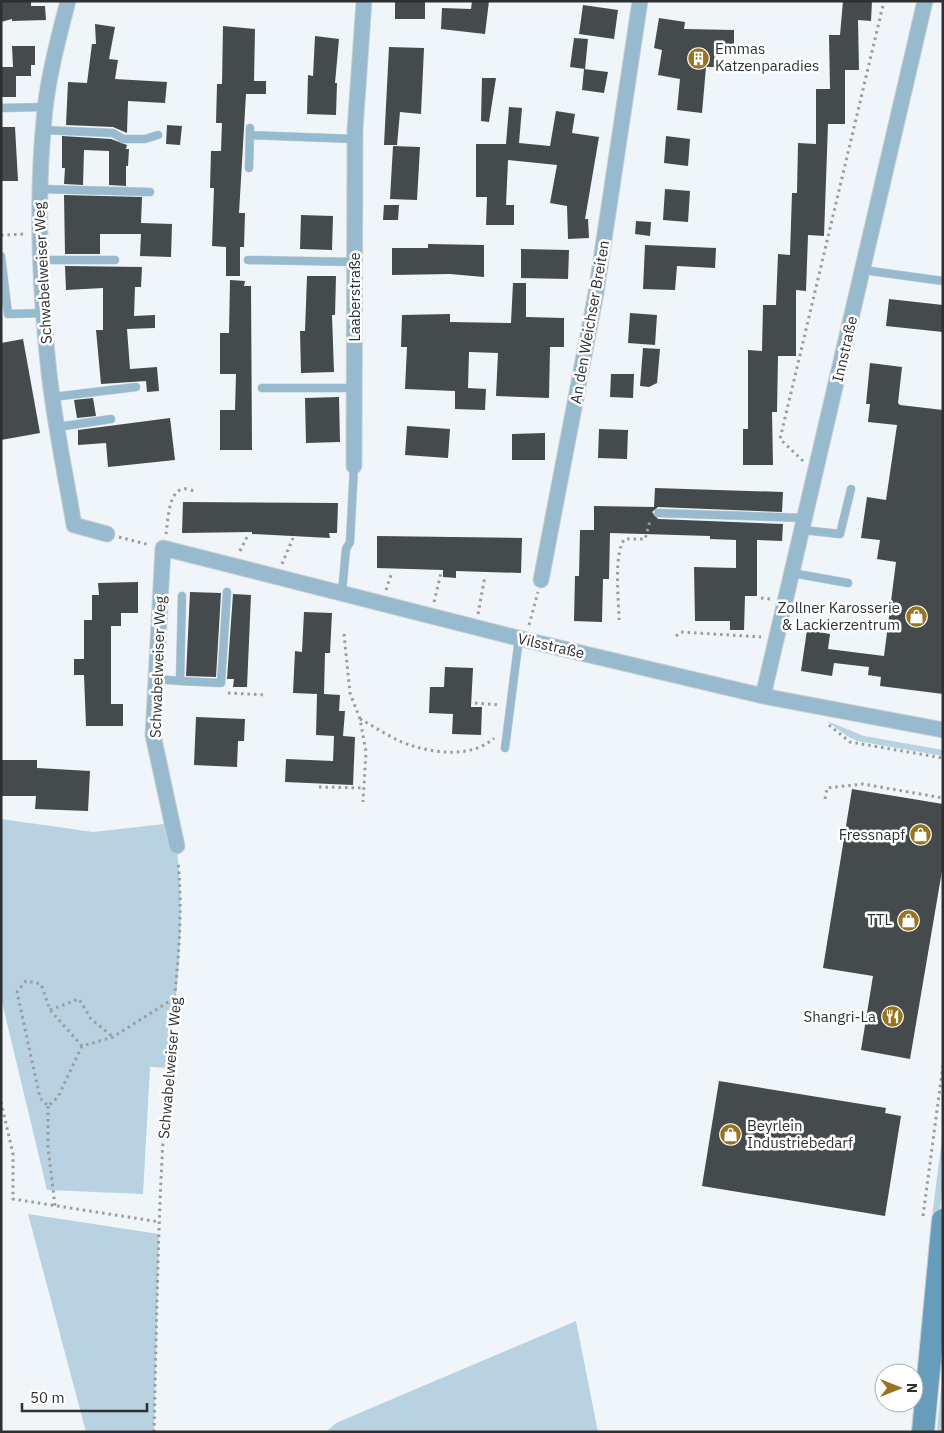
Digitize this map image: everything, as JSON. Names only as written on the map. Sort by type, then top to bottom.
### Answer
[{"type":"main road","points":[[923,1432],[943,1220]]},
{"type":"street","name":"Schwabelweiser Weg","points":[[68,1],[45,107],[40,189],[40,260],[43,313],[53,397],[74,525],[107,534]]},
{"type":"street","name":"Laaberstraße","points":[[354,466],[355,138],[364,1]]},
{"type":"street","name":"An den Weichser Breiten","points":[[541,580],[596,293],[640,1]]},
{"type":"street","name":"Innstraße","points":[[763,696],[925,1]]},
{"type":"street","name":"Schwabelweiser Weg","points":[[163,548],[153,735],[177,846]]},
{"type":"street","name":"Vilsstraße","points":[[163,548],[522,639],[763,696],[943,730]]},
{"type":"lane","points":[[1,108],[45,107]]},
{"type":"lane","points":[[44,130],[113,133],[124,139],[145,139],[158,135]]},
{"type":"lane","points":[[248,168],[250,132],[355,138]]},
{"type":"lane","points":[[40,189],[150,192]]},
{"type":"lane","points":[[1,256],[8,314],[43,313]]},
{"type":"lane","points":[[40,260],[115,260]]},
{"type":"lane","points":[[248,260],[355,262]]},
{"type":"lane","points":[[863,270],[943,281]]},
{"type":"lane","points":[[53,397],[136,387]]},
{"type":"lane","points":[[262,388],[355,388]]},
{"type":"lane","points":[[58,427],[111,419]]},
{"type":"lane","name":"Laaberstraße","points":[[342,592],[346,549],[350,542],[354,466]]},
{"type":"lane","points":[[658,513],[804,524],[840,534],[851,489]]},
{"type":"lane","points":[[792,573],[848,583]]},
{"type":"lane","points":[[156,679],[221,684],[226,592]]},
{"type":"lane","points":[[180,681],[182,596]]},
{"type":"lane","points":[[505,748],[510,705],[522,639]]},
{"type":"path","points":[[816,473],[780,439],[884,1]]},
{"type":"path","points":[[1,235],[40,233]]},
{"type":"path","points":[[107,534],[163,548],[175,492],[183,488],[195,491]]},
{"type":"path","points":[[619,620],[618,560],[622,542],[625,539],[645,539],[648,527]]},
{"type":"path","points":[[277,576],[293,538]]},
{"type":"path","points":[[430,615],[440,572]]},
{"type":"path","points":[[476,627],[485,576]]},
{"type":"path","points":[[522,639],[541,580]]},
{"type":"path","points":[[676,636],[681,632],[777,638]]},
{"type":"path","points":[[344,634],[350,693],[360,719],[366,752],[363,802]]},
{"type":"path","points":[[221,684],[221,692],[267,695]]},
{"type":"path","points":[[475,703],[510,705]]},
{"type":"path","points":[[804,703],[850,742],[943,758]]},
{"type":"path","points":[[360,719],[412,746],[469,752],[484,747],[508,726]]},
{"type":"path","points":[[825,800],[827,788],[863,784],[943,798]]},
{"type":"path","points":[[319,787],[364,788]]},
{"type":"path","name":"Schwabelweiser Weg","points":[[154,1432],[160,1222],[168,1068],[176,997],[182,904],[177,846]]},
{"type":"path","points":[[55,1206],[48,1147],[48,1106],[40,1098],[17,992],[26,981],[42,984],[50,1010],[82,1046]]},
{"type":"path","points":[[48,1106],[58,1097],[82,1046],[113,1037],[176,997]]},
{"type":"path","points":[[50,1010],[79,999],[91,1019],[113,1037]]},
{"type":"path","points":[[1,1102],[13,1154],[13,1199],[160,1222]]},
{"type":"shaded area","points":[[827,721],[864,736],[943,750],[943,756],[857,741]]},
{"type":"shaded area","points":[[1,819],[93,832],[173,823],[180,885],[181,916],[178,975],[168,1068],[150,1067],[143,1194],[47,1190],[1,998]]},
{"type":"shaded area","points":[[943,1130],[943,1180],[924,1372],[924,1363],[918,1363],[930,1233]]},
{"type":"shaded area","points":[[28,1214],[159,1234],[154,1432],[86,1432]]},
{"type":"shaded area","points":[[576,1321],[598,1432],[326,1432],[336,1423]]},
{"type":"shaded area","points":[[943,1367],[943,1432],[937,1432]]},
{"type":"shaded area","points":[[913,1413],[920,1413],[918,1432],[911,1432]]},
{"type":"building","points":[[1,1],[31,1],[31,6],[45,6],[46,20],[12,21],[12,19],[1,22]]},
{"type":"building","points":[[395,1],[425,1],[425,19],[395,19]]},
{"type":"building","points":[[472,1],[489,1],[485,34],[441,29],[442,8],[471,9]]},
{"type":"building","points":[[843,1],[872,1],[871,21],[858,20],[859,70],[845,70],[845,124],[828,124],[824,236],[808,235],[806,291],[796,290],[796,356],[778,356],[777,412],[772,412],[773,465],[743,465],[743,429],[748,429],[748,350],[762,351],[763,305],[776,305],[778,254],[790,255],[792,193],[797,193],[798,143],[816,144],[816,89],[830,89],[829,35],[840,35]]},
{"type":"building","points":[[583,5],[618,10],[614,39],[579,34]]},
{"type":"building","points":[[659,18],[685,22],[684,29],[734,30],[734,47],[715,46],[714,67],[706,67],[702,113],[677,110],[680,79],[658,75],[662,50],[654,48]]},
{"type":"building","points":[[95,24],[115,27],[109,59],[118,60],[115,79],[167,82],[165,103],[128,101],[127,133],[113,127],[66,125],[68,82],[87,83],[92,44],[96,44]]},
{"type":"building","points":[[223,26],[255,29],[254,81],[266,81],[266,94],[246,94],[239,213],[245,213],[244,247],[240,247],[240,276],[226,276],[226,247],[212,246],[214,188],[210,188],[211,151],[221,151],[222,123],[216,123],[217,84],[222,84]]},
{"type":"building","points":[[315,36],[339,39],[335,83],[337,83],[336,115],[307,114],[308,75],[313,76]]},
{"type":"building","points":[[574,38],[588,39],[585,69],[570,67]]},
{"type":"building","points":[[12,46],[35,46],[35,65],[31,65],[31,76],[16,76],[16,97],[1,97],[1,67],[13,67]]},
{"type":"building","points":[[389,47],[424,48],[421,114],[400,112],[397,145],[384,145]]},
{"type":"building","points":[[584,69],[608,72],[604,93],[582,90]]},
{"type":"building","points":[[482,78],[496,78],[489,122],[481,121]]},
{"type":"building","points":[[509,107],[522,108],[519,143],[550,146],[556,111],[575,114],[572,133],[599,137],[585,219],[588,219],[589,238],[568,239],[567,206],[550,203],[557,165],[508,160],[506,205],[514,205],[514,225],[486,225],[487,197],[476,197],[476,144],[506,144]]},
{"type":"building","points":[[167,125],[182,126],[180,145],[166,144]]},
{"type":"building","points":[[1,127],[15,127],[18,181],[1,181]]},
{"type":"building","points":[[62,136],[111,139],[127,145],[126,149],[129,149],[128,166],[126,166],[126,186],[109,185],[109,151],[84,150],[83,185],[64,184],[65,168],[62,168]]},
{"type":"building","points":[[666,136],[690,139],[688,166],[664,163]]},
{"type":"building","points":[[393,146],[420,147],[417,200],[390,199]]},
{"type":"building","points":[[665,189],[690,191],[688,222],[663,220]]},
{"type":"building","points":[[64,195],[142,197],[141,223],[172,224],[171,257],[140,256],[141,234],[100,234],[100,254],[65,254]]},
{"type":"building","points":[[384,205],[399,205],[398,220],[383,220]]},
{"type":"building","points":[[301,215],[333,216],[332,250],[300,249]]},
{"type":"building","points":[[636,221],[651,222],[650,236],[635,234]]},
{"type":"building","points":[[428,244],[484,245],[484,277],[450,274],[392,275],[392,248],[428,248]]},
{"type":"building","points":[[645,245],[716,248],[715,268],[677,266],[675,290],[643,289]]},
{"type":"building","points":[[521,249],[569,250],[568,279],[521,278]]},
{"type":"building","points":[[65,266],[142,267],[141,287],[135,287],[134,316],[155,315],[155,328],[127,329],[130,369],[157,367],[159,391],[147,392],[146,381],[101,384],[96,330],[103,330],[103,288],[66,290]]},
{"type":"building","points":[[307,276],[336,276],[335,315],[332,315],[334,372],[301,373],[300,331],[305,331]]},
{"type":"building","points":[[230,280],[245,281],[244,286],[251,286],[252,450],[220,450],[220,410],[235,410],[236,374],[220,374],[220,333],[229,333]]},
{"type":"building","points":[[513,283],[526,283],[526,317],[564,318],[564,347],[550,347],[549,398],[496,396],[498,353],[469,352],[468,388],[486,389],[485,410],[455,409],[455,391],[405,389],[407,347],[401,347],[402,315],[450,314],[450,322],[511,323]]},
{"type":"building","points":[[889,299],[943,305],[943,332],[886,326]]},
{"type":"building","points":[[630,313],[657,315],[655,345],[628,343]]},
{"type":"building","points":[[23,339],[40,433],[1,440],[1,343]]},
{"type":"building","points":[[643,348],[660,349],[657,383],[649,387],[640,386]]},
{"type":"building","points":[[870,363],[902,367],[898,403],[900,405],[943,410],[943,694],[880,686],[881,677],[868,675],[869,667],[834,663],[832,676],[801,671],[807,630],[830,634],[828,649],[884,656],[896,562],[877,559],[880,540],[861,538],[867,497],[886,500],[897,425],[868,422],[870,404],[866,404]]},
{"type":"building","points":[[611,374],[634,374],[633,398],[610,397]]},
{"type":"building","points":[[339,397],[340,442],[306,443],[305,398]]},
{"type":"building","points":[[93,398],[96,416],[77,418],[74,400]]},
{"type":"building","points":[[170,418],[175,460],[108,467],[106,443],[78,445],[78,430]]},
{"type":"building","points":[[407,426],[450,429],[448,458],[405,455]]},
{"type":"building","points":[[599,429],[628,430],[627,459],[598,458]]},
{"type":"building","points":[[545,433],[545,460],[512,460],[512,434]]},
{"type":"building","points":[[655,488],[783,492],[782,512],[658,507],[652,512],[658,519],[783,524],[782,541],[757,540],[757,596],[745,596],[744,630],[730,630],[730,621],[695,621],[694,567],[736,568],[736,540],[710,539],[710,536],[610,533],[609,579],[603,579],[602,622],[574,621],[575,576],[579,576],[580,530],[594,530],[594,506],[654,507]]},
{"type":"building","points":[[183,502],[338,503],[337,533],[329,533],[330,538],[252,534],[252,532],[182,533]]},
{"type":"building","points":[[377,536],[522,538],[521,573],[456,571],[456,578],[443,577],[443,570],[377,568]]},
{"type":"building","points":[[138,582],[138,613],[121,613],[121,626],[111,626],[111,704],[123,704],[123,726],[86,726],[84,675],[74,675],[74,659],[84,659],[84,620],[92,620],[92,595],[99,595],[98,583]]},
{"type":"building","points":[[190,592],[221,593],[216,677],[186,676]]},
{"type":"building","points":[[233,594],[251,595],[247,687],[233,687],[234,679],[227,679]]},
{"type":"building","points":[[304,612],[332,613],[330,653],[325,653],[324,694],[340,695],[339,711],[345,711],[343,736],[355,737],[353,785],[285,782],[286,759],[333,761],[334,736],[316,735],[317,694],[293,693],[295,651],[302,652]]},
{"type":"building","points":[[445,667],[473,668],[471,707],[482,707],[481,735],[452,734],[453,714],[429,713],[430,687],[444,687]]},
{"type":"building","points":[[196,717],[245,719],[244,741],[238,741],[237,767],[194,765]]},
{"type":"building","points":[[1,760],[37,760],[37,768],[90,771],[88,811],[35,809],[36,796],[1,796]]},
{"type":"building","points":[[852,789],[943,804],[943,865],[910,1059],[861,1050],[873,976],[823,968]]},
{"type":"building","points":[[719,1081],[886,1108],[885,1113],[901,1116],[885,1216],[702,1186]]},
{"type":"place","name":"Emmas Katzenparadies","points":[[699,58]]},
{"type":"place","name":"Zollner Karosserie & Lackierzentrum","points":[[916,617]]},
{"type":"place","name":"Fressnapf","points":[[921,835]]},
{"type":"place","name":"TTL","points":[[908,920]]},
{"type":"place","name":"Shangri-La","points":[[892,1017]]},
{"type":"place","name":"Beyrlein Industriebedarf","points":[[731,1135]]}]
